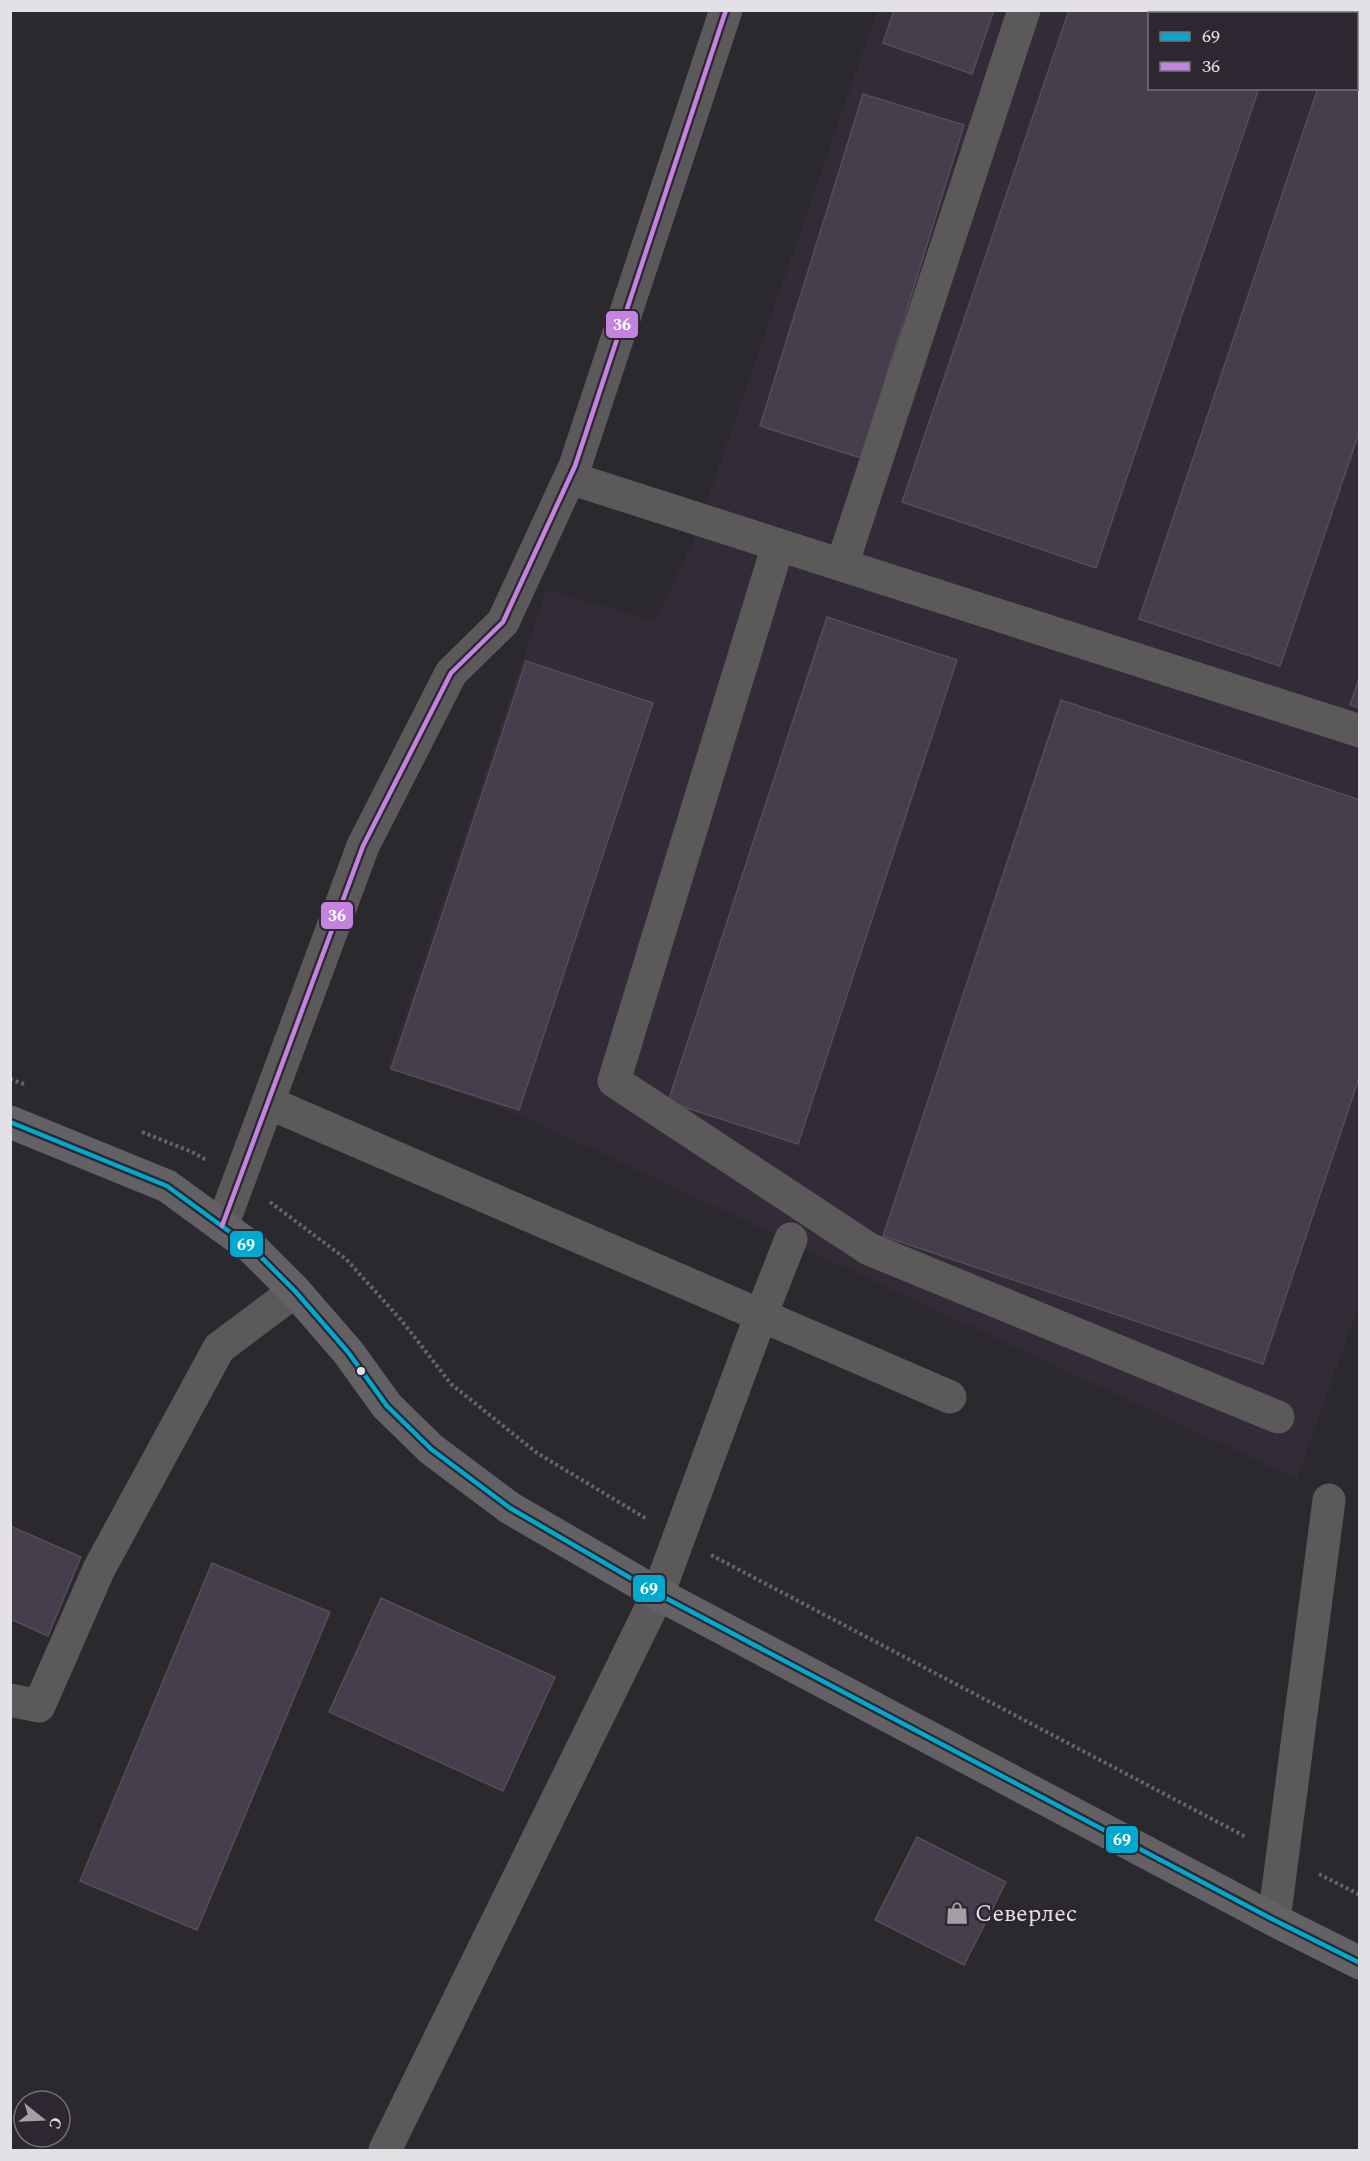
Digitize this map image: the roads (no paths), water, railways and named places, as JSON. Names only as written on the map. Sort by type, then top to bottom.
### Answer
[{"type":"main road","points":[[10,1122],[167,1186],[252,1248],[348,1352],[387,1406],[431,1449],[510,1508],[658,1594],[1359,1963]]},
{"type":"street","points":[[222,1226],[363,846],[451,673],[503,622],[570,478],[726,10]]},
{"type":"street","points":[[842,565],[1024,10]]},
{"type":"street","points":[[570,478],[1359,731]]},
{"type":"street","points":[[778,545],[614,1081],[869,1249],[1278,1417]]},
{"type":"street","points":[[269,1103],[950,1397]]},
{"type":"street","points":[[385,2151],[658,1594],[791,1239]]},
{"type":"street","points":[[10,1700],[39,1706],[99,1569],[219,1348],[295,1292]]},
{"type":"street","points":[[1274,1920],[1329,1500]]},
{"type":"place","name":"Северлес","points":[[957,1913]]}]
